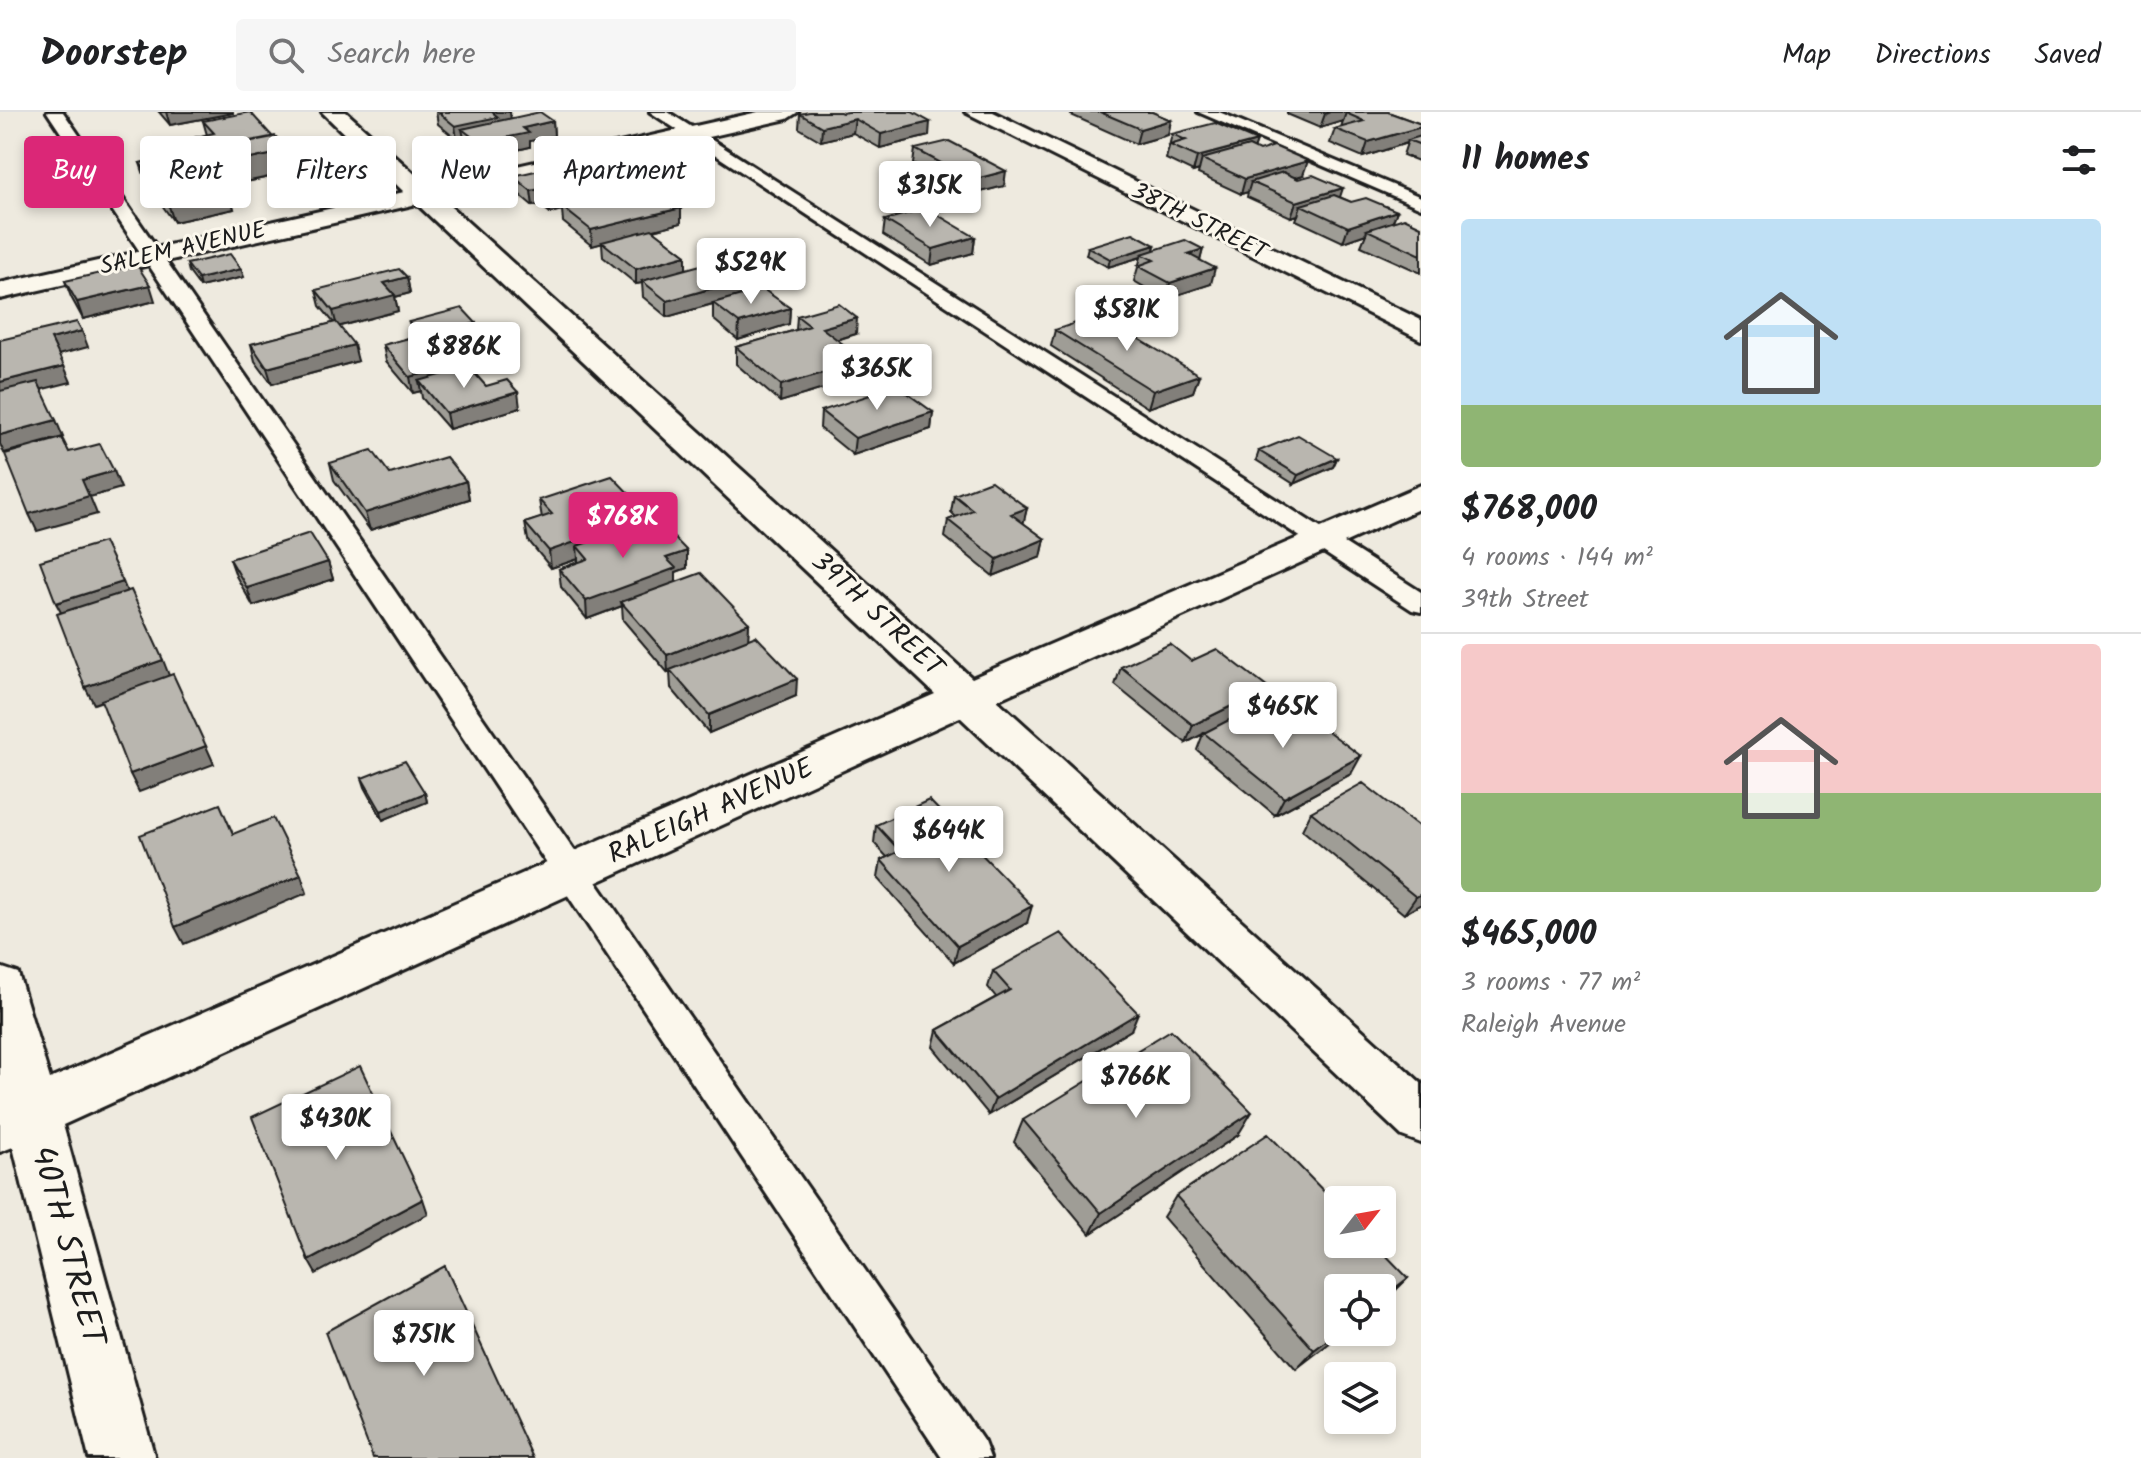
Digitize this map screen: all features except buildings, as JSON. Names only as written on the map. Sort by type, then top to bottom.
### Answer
[{"type":"street","name":"39TH STREET","points":[[333,112],[412,186]]},
{"type":"street","name":"SALEM AVENUE","points":[[518,173],[787,112]]},
{"type":"street","name":"38TH STREET","points":[[976,112],[1421,331]]},
{"type":"street","name":"SALEM AVENUE","points":[[0,291],[412,196]]},
{"type":"street","name":"39TH STREET","points":[[436,208],[1421,1118]]},
{"type":"street","name":"RALEIGH AVENUE","points":[[16,1120],[1421,495]]},
{"type":"street","name":"40TH STREET","points":[[0,988],[16,1120],[122,1458]]},
{"type":"lane","points":[[55,112],[968,1458]]},
{"type":"lane","points":[[658,112],[1421,604]]},
{"type":"lane","points":[[1206,112],[1421,203]]}]
